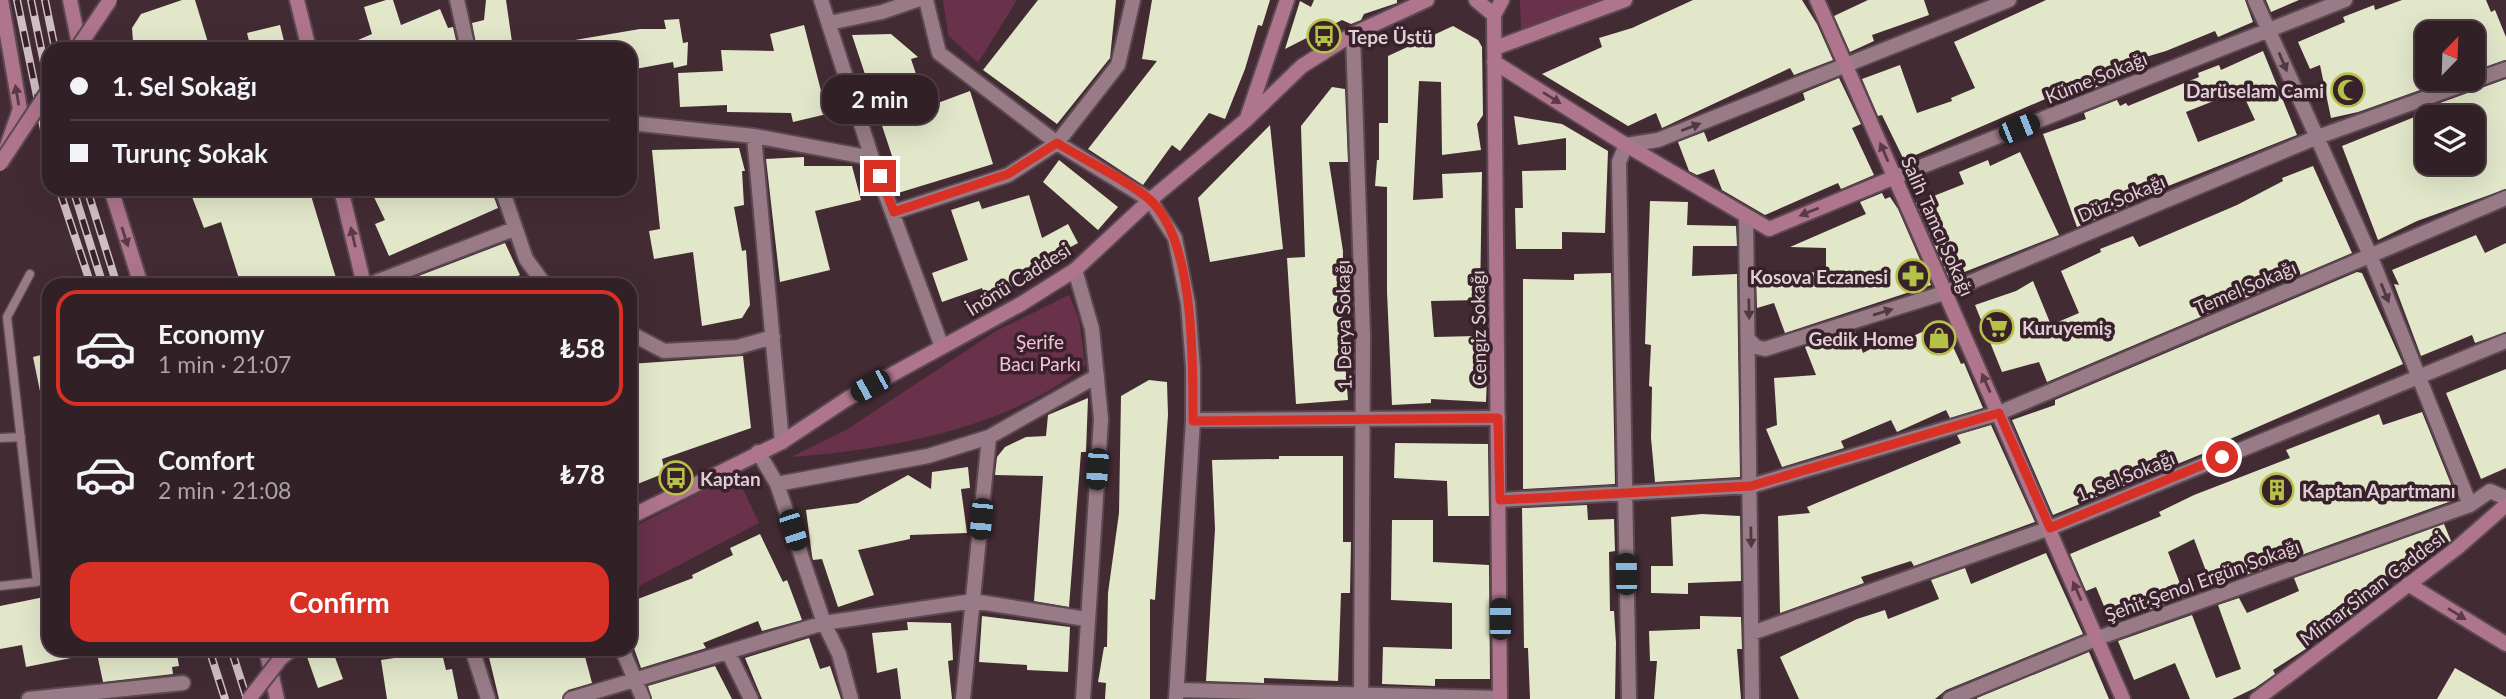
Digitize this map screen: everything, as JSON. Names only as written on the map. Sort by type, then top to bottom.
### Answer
[{"type":"street","points":[[0,161],[20,109],[1,0]]},
{"type":"street","points":[[70,0],[78,42]]},
{"type":"street","points":[[83,42],[110,0]]},
{"type":"street","points":[[457,0],[466,42]]},
{"type":"street","points":[[821,0],[872,158],[942,347]]},
{"type":"street","points":[[829,23],[882,12],[917,0]]},
{"type":"street","points":[[926,0],[939,53],[1057,143],[1150,200],[1175,238],[1188,304],[1193,421],[1176,694],[1500,699]]},
{"type":"street","points":[[894,212],[1008,174],[1057,143],[1118,65],[1133,0]]},
{"type":"street","points":[[1246,120],[1287,0]]},
{"type":"street","name":"İnönü Caddesi","points":[[637,513],[782,442],[847,399],[1075,270],[1150,200],[1246,120],[1302,66],[1353,34],[1427,0]]},
{"type":"street","points":[[1476,0],[1494,15]]},
{"type":"street","name":"Cengiz Sokağı","points":[[1500,699],[1494,15],[1502,0]]},
{"type":"street","points":[[1495,55],[1625,0]]},
{"type":"street","name":"Salih Tamcı Sokağı","points":[[1817,0],[2123,699]]},
{"type":"street","points":[[1629,699],[1619,162],[1626,145],[1658,139],[2009,0]]},
{"type":"street","points":[[2255,0],[2370,255],[2470,505]]},
{"type":"street","name":"Küme Sokağı","points":[[1495,55],[1626,145],[1769,229],[2345,0]]},
{"type":"street","points":[[299,1],[308,42]]},
{"type":"street","name":"1. Derya Sokağı","points":[[1353,34],[1364,421],[1361,697]]},
{"type":"street","name":"Düz Sokağı","points":[[1750,341],[1756,347],[1765,349],[1947,292],[2315,138],[2506,69]]},
{"type":"street","points":[[0,161],[42,100]]},
{"type":"street","points":[[637,124],[754,136],[872,158]]},
{"type":"street","points":[[754,136],[782,442]]},
{"type":"street","points":[[113,196],[139,278]]},
{"type":"street","points":[[343,196],[364,278]]},
{"type":"street","points":[[504,196],[526,259],[540,278]]},
{"type":"street","name":"Temel Sokağı","points":[[1500,500],[1751,486],[1999,413],[2506,198]]},
{"type":"street","points":[[1746,217],[1750,341],[1752,699]]},
{"type":"street","points":[[384,278],[514,229]]},
{"type":"street","points":[[1075,270],[1092,329],[1101,419],[1086,619],[1083,699]]},
{"type":"street","points":[[637,337],[664,351],[738,347],[773,337]]},
{"type":"street","name":"1. Sel Sokağı","points":[[1752,633],[2050,528],[2506,341]]},
{"type":"street","points":[[777,484],[928,456],[989,436],[1097,376]]},
{"type":"street","points":[[1193,421],[1498,418]]},
{"type":"street","points":[[963,699],[989,436]]},
{"type":"street","points":[[758,452],[777,484],[824,623],[839,654],[851,699]]},
{"type":"street","name":"Şehit Şenol Ergün Sokağı","points":[[1950,699],[2098,638],[2470,505],[2490,491],[2506,498]]},
{"type":"street","name":"Mimar Sinan Caddesi","points":[[2257,699],[2457,548],[2506,505]]},
{"type":"street","points":[[2408,584],[2506,645]]},
{"type":"street","points":[[571,699],[824,623],[973,601],[1086,619]]},
{"type":"street","points":[[728,652],[751,699]]},
{"type":"street","points":[[268,656],[277,699]]},
{"type":"street","points":[[249,699],[283,656]]},
{"type":"street","points":[[474,656],[488,699]]},
{"type":"street","points":[[625,656],[643,699]]},
{"type":"street","points":[[29,699],[183,683]]},
{"type":"lane","points":[[0,586],[37,582],[7,317],[30,274]]},
{"type":"lane","points":[[0,438],[21,437]]},
{"type":"green space","points":[[943,0],[1017,0],[978,63],[948,35]]},
{"type":"green space","points":[[1520,0],[1606,0],[1521,30]]},
{"type":"green space","name":"Şerife Bacı Parkı","points":[[1069,295],[1079,319],[1085,365],[1055,387],[1021,405],[945,432],[866,449],[791,457],[846,430],[996,331]]},
{"type":"green space","points":[[736,474],[759,523],[637,587],[637,525]]},
{"type":"building","points":[[182,0],[195,0],[208,42],[134,42],[132,28],[141,14]]},
{"type":"building","points":[[393,0],[401,25],[440,9],[448,28],[453,27],[456,42],[353,42],[372,34],[364,7]]},
{"type":"building","points":[[486,0],[506,0],[512,42],[476,42],[472,23],[484,20]]},
{"type":"building","points":[[1038,0],[1116,0],[1110,58],[1057,124],[983,70]]},
{"type":"building","points":[[1152,0],[1270,0],[1262,26],[1258,25],[1245,69],[1225,119],[1209,113],[1180,151],[1172,145],[1143,185],[1088,149],[1157,61],[1142,59]]},
{"type":"building","points":[[1314,0],[1397,0],[1397,3],[1364,14],[1361,20],[1351,24],[1342,20],[1285,49],[1300,1],[1311,7]]},
{"type":"building","points":[[1693,0],[1802,0],[1817,24],[1833,60],[1794,75],[1790,68],[1662,128],[1656,113],[1628,126],[1542,74],[1602,47],[1599,38],[1632,28]]},
{"type":"building","points":[[1868,0],[1924,0],[1929,15],[1872,35],[1874,41],[1850,52],[1834,16]]},
{"type":"building","points":[[2046,0],[2245,0],[2253,22],[2218,37],[2215,31],[2166,51],[2105,69],[2110,82],[2076,95],[2073,87],[1904,160],[1882,115],[1878,116],[1862,79],[1900,65],[1917,113],[1952,101],[1951,98],[1975,88],[1954,42]]},
{"type":"building","points":[[2266,0],[2299,0],[2271,12]]},
{"type":"building","points":[[2402,0],[2486,0],[2491,12],[2495,10],[2506,37],[2506,60],[2485,67],[2485,21],[2415,21],[2415,91],[2417,91],[2358,112],[2331,118],[2320,65],[2310,69],[2298,42],[2345,22],[2343,17],[2374,5],[2375,10]]},
{"type":"building","points":[[679,19],[683,43],[688,42],[687,65],[674,68],[673,62],[637,69],[637,42],[569,42],[640,29],[666,29],[664,20]]},
{"type":"building","points":[[280,25],[284,42],[249,42],[247,33]]},
{"type":"building","points":[[804,25],[827,114],[793,122],[791,113],[727,112],[727,105],[680,107],[678,73],[723,71],[721,50],[774,51],[770,34]]},
{"type":"building","points":[[1453,26],[1478,40],[1482,47],[1483,115],[1477,124],[1481,150],[1442,155],[1441,82],[1419,81],[1413,200],[1443,198],[1442,174],[1482,172],[1480,300],[1431,301],[1434,337],[1476,336],[1477,376],[1487,376],[1486,402],[1431,399],[1431,403],[1392,405],[1387,292],[1387,187],[1375,186],[1379,160],[1379,123],[1388,123],[1388,56]]},
{"type":"building","points":[[891,34],[918,57],[911,59],[927,107],[970,91],[993,164],[898,193],[890,167],[895,165],[852,35]]},
{"type":"building","points":[[2263,51],[2297,135],[2158,190],[2159,193],[2077,227],[2043,134],[2086,119],[2084,113],[2117,100],[2120,106],[2126,103],[2128,106],[2199,77],[2198,73],[2219,65],[2221,70]],"holes":[[[2241,90],[2255,120],[2198,142],[2186,112]]]},
{"type":"building","points":[[1839,78],[1861,124],[1852,128],[1874,175],[1841,189],[1838,183],[1765,215],[1722,190],[1714,169],[1697,175],[1689,171],[1678,142],[1704,132],[1708,142],[1805,100],[1803,93]]},
{"type":"building","points":[[2506,79],[2506,189],[2417,221],[2378,240],[2342,146],[2415,117],[2415,175],[2485,175],[2485,105],[2440,103],[2473,91],[2485,91],[2485,87]]},
{"type":"building","points":[[1332,87],[1345,89],[1348,162],[1329,162],[1343,251],[1342,323],[1348,400],[1296,404],[1287,258],[1305,257],[1301,126]]},
{"type":"building","points":[[1514,116],[1562,124],[1608,151],[1605,233],[1562,232],[1562,249],[1516,249],[1515,208],[1523,208],[1522,171],[1566,170],[1566,138],[1518,145]]},
{"type":"building","points":[[1270,125],[1283,249],[1210,262],[1198,198]]},
{"type":"building","points":[[739,148],[745,171],[742,171],[744,205],[734,207],[742,251],[746,250],[750,305],[742,318],[702,326],[693,252],[654,259],[649,231],[660,229],[652,150]]},
{"type":"building","points":[[2020,152],[2059,235],[1949,278],[1916,203],[1964,184],[1959,172],[1988,160],[1990,166]]},
{"type":"building","points":[[804,157],[804,166],[852,166],[861,200],[815,211],[830,270],[780,282],[766,159]]},
{"type":"building","points":[[1059,160],[1118,207],[1098,230],[1043,182]]},
{"type":"building","points":[[2313,166],[2352,253],[2047,382],[2039,362],[2002,372],[1975,305],[2016,291],[2033,281],[2051,325],[2079,313],[2061,271],[2101,252],[2100,249],[2133,236],[2139,247],[2237,205],[2283,181],[2282,178]]},
{"type":"building","points":[[1882,193],[1885,199],[1890,197],[1898,209],[1931,285],[1785,333],[1774,303],[1757,308],[1756,274],[1826,272],[1826,248],[1790,247],[1866,214],[1860,202]]},
{"type":"building","points":[[1029,195],[1042,238],[1068,224],[1078,243],[1013,278],[1016,284],[987,301],[982,288],[942,302],[932,273],[968,260],[951,210],[979,201],[982,209]]},
{"type":"building","points":[[192,196],[311,196],[336,278],[239,278],[221,222],[204,228]]},
{"type":"building","points":[[373,196],[494,196],[498,208],[389,256],[375,224],[385,220]]},
{"type":"building","points":[[1650,201],[1688,202],[1687,225],[1736,226],[1737,246],[1693,246],[1692,276],[1737,274],[1740,477],[1655,482],[1651,438],[1652,387],[1649,386],[1651,345],[1645,344]]},
{"type":"building","points":[[2476,235],[2485,253],[2506,243],[2506,332],[2475,343],[2472,335],[2421,356],[2394,284],[2399,285],[2392,270]]},
{"type":"building","points":[[505,243],[520,275],[513,278],[413,278]]},
{"type":"building","points":[[2357,272],[2362,273],[2403,364],[2230,439],[2231,442],[2053,515],[2012,420],[2055,405],[2055,400]]},
{"type":"building","points":[[1611,273],[1615,484],[1523,489],[1523,279],[1574,280],[1574,274]]},
{"type":"building","points":[[1942,323],[1961,364],[1964,363],[1983,408],[1950,418],[1946,410],[1897,432],[1891,420],[1841,441],[1844,448],[1782,467],[1766,429],[1777,425],[1774,378],[1816,375],[1805,347],[1855,331],[1863,353],[1899,334],[1902,341]]},
{"type":"building","points":[[42,355],[42,401],[33,357]]},
{"type":"building","points":[[743,356],[751,428],[662,459],[665,473],[637,484],[637,364]]},
{"type":"building","points":[[2506,369],[2506,468],[2481,479],[2446,393]]},
{"type":"building","points":[[1149,380],[1167,382],[1168,415],[1155,600],[1150,599],[1150,699],[1105,699],[1106,683],[1098,682],[1104,647],[1107,647],[1108,593],[1119,513],[1121,396]]},
{"type":"building","points":[[1088,398],[1086,452],[1081,452],[1069,607],[1034,601],[1043,476],[995,475],[997,457],[1005,447],[1026,437],[1046,436],[1048,415]]},
{"type":"building","points":[[2422,412],[2457,499],[2212,587],[2194,539],[2168,552],[2185,597],[2111,623],[2096,587],[2086,591],[2070,554],[2161,516],[2159,512],[2194,495],[2290,458],[2286,450],[2379,414],[2383,425]]},
{"type":"building","points":[[1991,425],[2035,522],[1914,566],[1911,561],[1861,577],[1864,583],[1780,613],[1778,516],[1810,513],[1807,507],[1961,443],[1957,435]]},
{"type":"building","points":[[1395,443],[1488,444],[1489,516],[1448,516],[1447,481],[1394,478]]},
{"type":"building","points":[[1279,456],[1343,456],[1343,542],[1351,542],[1350,593],[1341,593],[1338,681],[1264,678],[1264,683],[1206,681],[1215,529],[1212,460],[1279,459]]},
{"type":"building","points":[[968,467],[970,488],[961,489],[967,533],[910,535],[910,539],[858,550],[874,595],[838,607],[822,559],[813,560],[806,510],[858,503],[908,475],[931,489],[932,472]]},
{"type":"building","points":[[1587,505],[1588,520],[1614,519],[1615,551],[1609,552],[1610,611],[1614,611],[1616,643],[1615,699],[1530,699],[1528,648],[1524,648],[1522,508]]},
{"type":"building","points":[[1702,514],[1740,516],[1741,581],[1688,583],[1688,594],[1651,593],[1651,566],[1673,566],[1671,517]]},
{"type":"building","points":[[1392,520],[1433,520],[1433,562],[1489,565],[1490,679],[1435,679],[1435,686],[1382,684],[1383,647],[1452,649],[1452,603],[1391,600]]},
{"type":"building","points":[[2444,524],[2451,541],[2425,555],[2427,559],[2392,574],[2350,609],[2353,614],[2307,634],[2312,645],[2273,670],[2275,674],[2255,688],[2232,699],[2190,699],[2175,663],[2134,680],[2118,641],[2192,615],[2216,678],[2241,669],[2218,605],[2239,598],[2247,613],[2299,591],[2294,578]]},
{"type":"building","points":[[760,534],[783,582],[787,580],[802,620],[762,631],[758,621],[703,643],[706,648],[641,668],[637,656],[637,599],[693,578],[692,575],[733,555],[730,548]]},
{"type":"building","points":[[2046,553],[2083,634],[1946,690],[1935,699],[1799,699],[1780,657],[1857,619],[1885,610],[1888,619],[1939,599],[1931,580],[1965,568],[1971,584]]},
{"type":"building","points":[[42,597],[42,656],[81,656],[26,667],[22,645],[0,649],[0,606]]},
{"type":"building","points":[[982,616],[1070,627],[1068,672],[1027,670],[1027,665],[979,662]]},
{"type":"building","points":[[1700,616],[1741,617],[1742,649],[1737,649],[1741,699],[1654,699],[1657,661],[1650,661],[1649,631],[1700,629]]},
{"type":"building","points":[[907,622],[951,623],[953,660],[948,661],[952,699],[901,699],[897,668],[877,673],[872,633],[908,630]]},
{"type":"building","points":[[809,638],[820,669],[830,666],[841,699],[762,699],[745,658]]},
{"type":"building","points":[[2089,652],[2109,699],[1977,699],[1977,698]]},
{"type":"building","points":[[97,656],[177,656],[179,666],[172,667],[173,674],[103,682]]},
{"type":"building","points":[[307,656],[335,656],[343,679],[318,688]]},
{"type":"building","points":[[408,656],[443,656],[446,670],[452,669],[458,699],[387,699],[381,660]]},
{"type":"building","points":[[489,656],[585,656],[592,683],[568,690],[562,699],[499,699]]},
{"type":"building","points":[[715,666],[732,699],[652,699],[648,686]]},
{"type":"building","points":[[2455,668],[2506,697],[2506,699],[2437,699]]},
{"type":"railway","points":[[17,0],[42,120]]},
{"type":"railway","points":[[31,0],[42,53]]},
{"type":"railway","points":[[45,0],[54,42]]},
{"type":"railway","points":[[61,196],[89,278]]},
{"type":"railway","points":[[75,196],[101,278]]},
{"type":"railway","points":[[89,196],[115,278]]},
{"type":"railway","points":[[211,656],[225,699]]},
{"type":"railway","points":[[233,656],[247,699]]},
{"type":"place","name":"Tepe Üstü","points":[[1324,36]]},
{"type":"place","name":"Darüselam Cami","points":[[2348,90]]},
{"type":"place","name":"Kosova Eczanesi","points":[[1913,276]]},
{"type":"place","name":"Kuruyemiş","points":[[1997,327]]},
{"type":"place","name":"Gedik Home","points":[[1939,338]]},
{"type":"place","name":"Kaptan","points":[[676,478]]},
{"type":"place","name":"Kaptan Apartmanı","points":[[2277,490]]},
{"type":"route","points":[[880,176],[894,212],[1008,174],[1057,143],[1150,200],[1175,238],[1188,304],[1193,369],[1193,421],[1498,418],[1500,500],[1751,486],[1999,413],[2050,528],[2222,457]]}]
